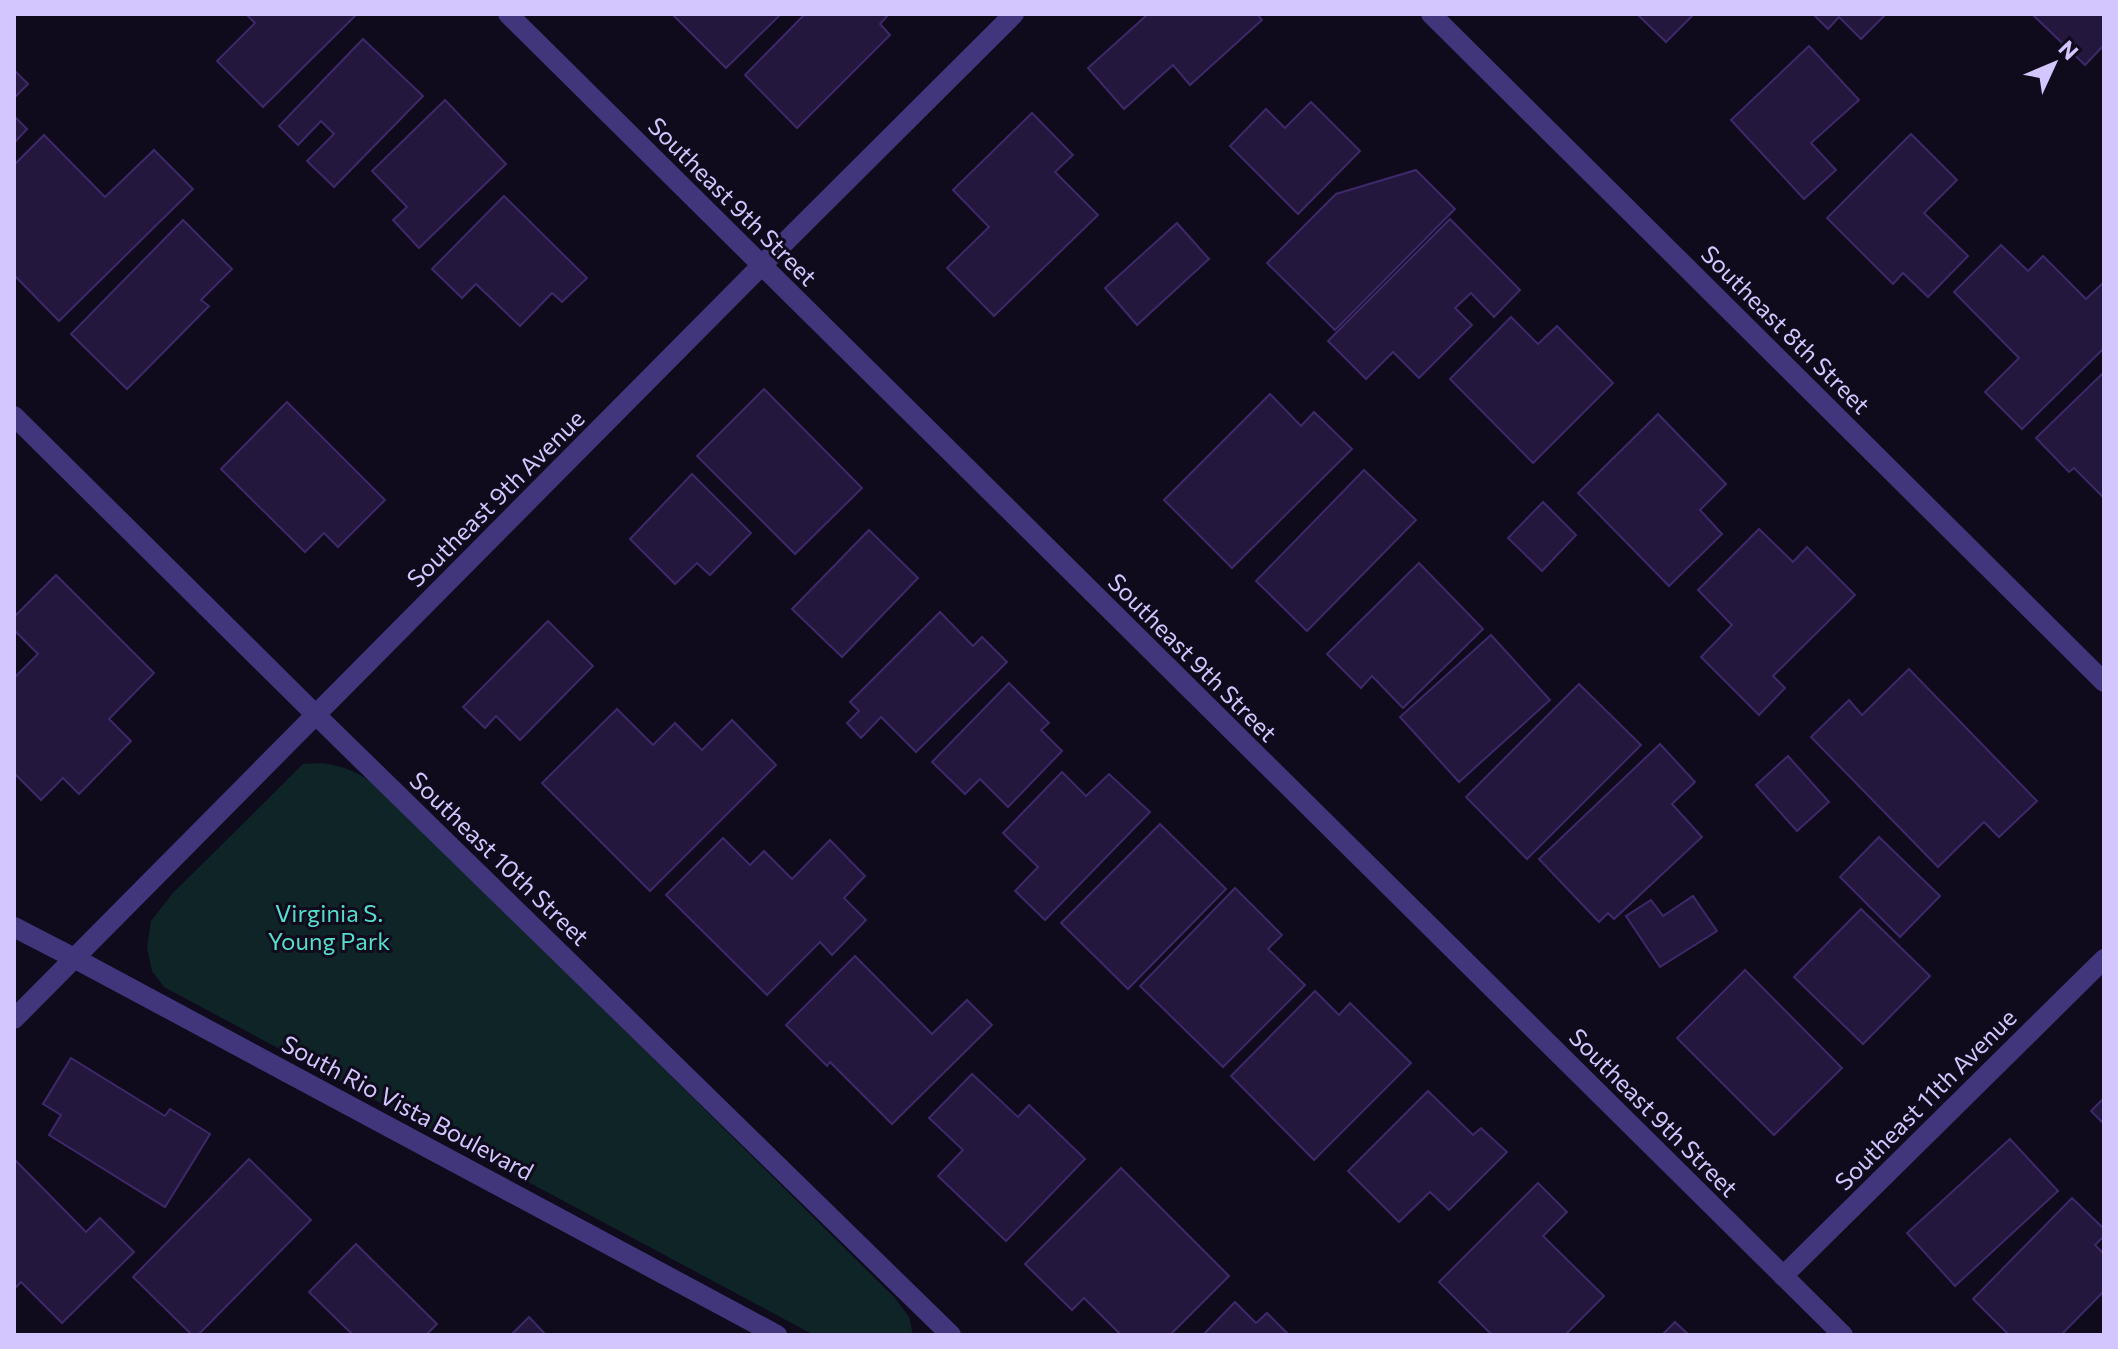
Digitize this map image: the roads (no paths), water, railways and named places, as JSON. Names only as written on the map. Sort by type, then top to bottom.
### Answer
[{"type":"street","name":"Southeast 9th Street","points":[[508,14],[1843,1335]]},
{"type":"street","name":"Southeast 9th Avenue","points":[[14,1019],[1014,14]]},
{"type":"street","name":"Southeast 8th Street","points":[[1431,14],[2104,682]]},
{"type":"street","name":"Southeast 10th Street","points":[[14,416],[929,1327],[951,1335]]},
{"type":"street","name":"South Rio Vista Boulevard","points":[[14,927],[777,1335]]},
{"type":"street","name":"Southeast 11th Avenue","points":[[1783,1276],[2104,959]]},
{"type":"park label","name":"Virginia S. Young Park","points":[[329,926]]}]
